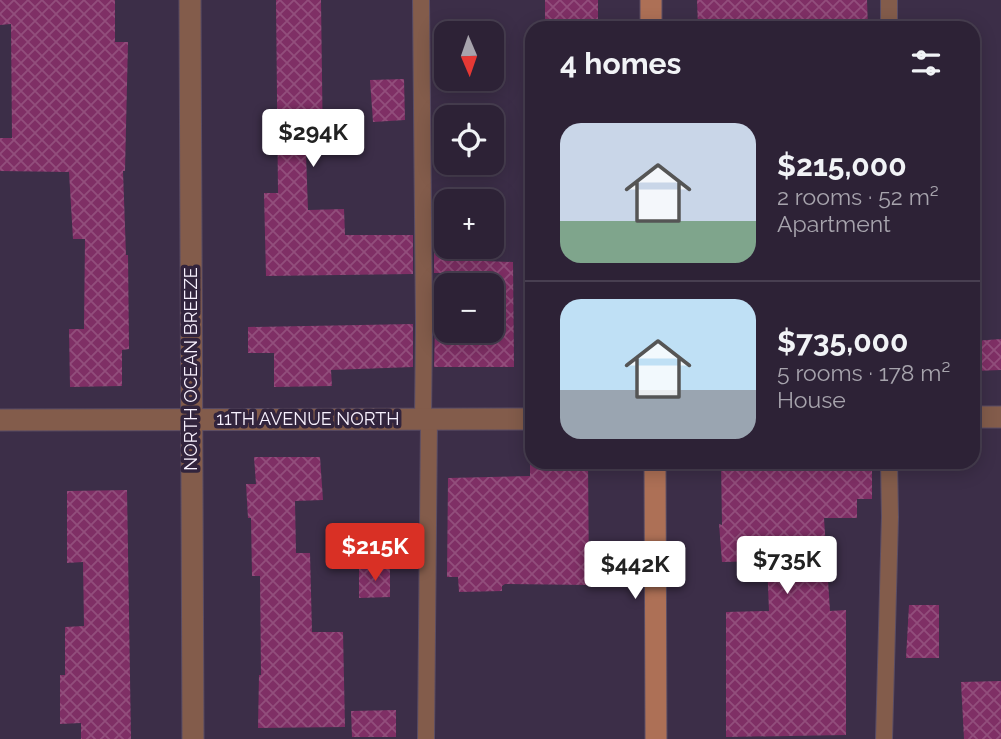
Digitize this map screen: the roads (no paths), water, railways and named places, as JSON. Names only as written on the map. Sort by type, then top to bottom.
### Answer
[{"type":"main road","points":[[651,0],[651,21]]},
{"type":"main road","points":[[655,469],[656,739]]},
{"type":"street","name":"NORTH OCEAN BREEZE","points":[[190,0],[192,739]]},
{"type":"street","points":[[980,417],[1001,417]]},
{"type":"street","name":"11TH AVENUE NORTH","points":[[0,420],[525,419]]},
{"type":"lane","points":[[421,0],[426,419],[426,739]]},
{"type":"lane","points":[[889,0],[889,21]]},
{"type":"lane","points":[[884,739],[889,469]]}]
